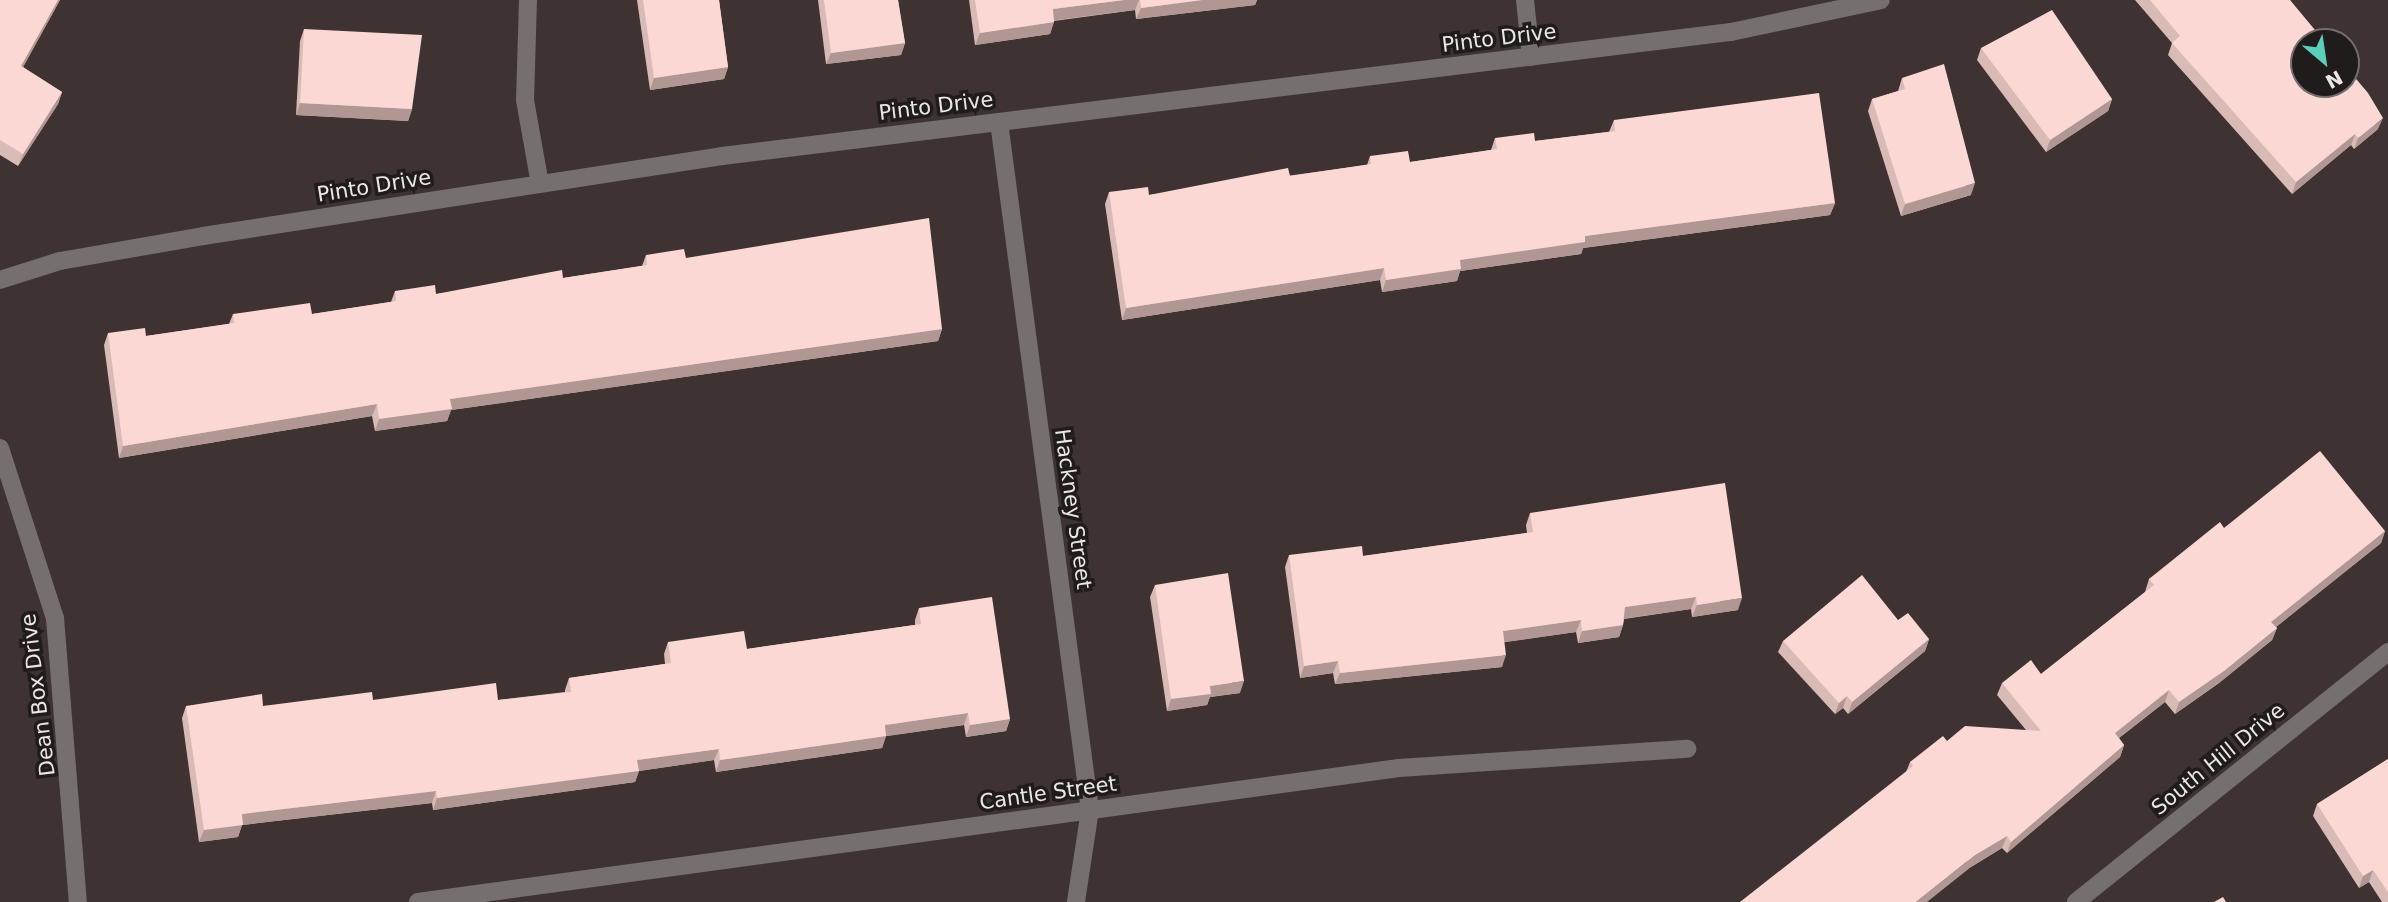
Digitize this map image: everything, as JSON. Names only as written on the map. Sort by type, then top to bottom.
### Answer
[{"type":"street","points":[[528,0],[525,100],[540,184]]},
{"type":"street","points":[[1525,0],[1531,57]]},
{"type":"street","name":"Pinto Drive","points":[[0,280],[60,261],[540,184],[999,122],[1731,32],[1881,0]]},
{"type":"street","name":"Hackney Street","points":[[999,122],[1090,810],[1076,902]]},
{"type":"street","name":"Dean Box Drive","points":[[0,448],[55,618],[78,902]]},
{"type":"street","name":"South Hill Drive","points":[[2076,902],[2388,652]]},
{"type":"street","name":"Cantle Street","points":[[418,902],[1399,768],[1687,749]]},
{"type":"building","points":[[0,0],[58,0],[21,66],[62,92],[23,154],[0,140]]},
{"type":"building","points":[[643,0],[719,0],[728,67],[654,78]]},
{"type":"building","points":[[824,0],[898,0],[905,43],[831,53]]},
{"type":"building","points":[[975,0],[1124,0],[1053,9],[1054,22],[980,33]]},
{"type":"building","points":[[1140,0],[1202,0],[1141,8]]},
{"type":"building","points":[[2150,0],[2290,0],[2313,28],[2290,28],[2290,98],[2360,98],[2360,84],[2383,118],[2358,138],[2355,134],[2296,182],[2172,43],[2180,36]]},
{"type":"building","points":[[2052,10],[2112,99],[2050,140],[1981,48]]},
{"type":"building","points":[[304,29],[422,35],[412,109],[300,103]]},
{"type":"building","points":[[1944,64],[1975,183],[1905,204],[1872,99],[1905,89],[1902,78]]},
{"type":"building","points":[[1819,93],[1835,203],[1585,236],[1585,242],[1460,260],[1461,269],[1386,280],[1384,268],[1126,308],[1109,192],[1148,187],[1149,195],[1288,168],[1290,176],[1371,164],[1370,156],[1408,151],[1410,162],[1497,149],[1495,138],[1534,133],[1535,141],[1615,131],[1614,120]]},
{"type":"building","points":[[929,218],[942,329],[450,399],[452,409],[379,419],[377,404],[123,446],[108,333],[145,328],[146,336],[234,323],[233,314],[310,303],[312,314],[396,301],[395,291],[435,285],[436,294],[562,270],[563,278],[647,265],[646,255],[684,249],[686,258]]},
{"type":"building","points":[[2320,451],[2385,531],[2271,622],[2277,628],[2224,671],[2179,702],[2169,690],[2115,733],[2124,745],[2011,842],[2007,836],[1975,855],[1916,902],[1740,902],[1913,766],[1910,762],[1943,736],[1947,741],[1965,726],[2041,731],[2002,683],[2031,660],[2041,674],[2154,585],[2149,579],[2220,522],[2224,528]]},
{"type":"building","points":[[1725,483],[1742,598],[1697,605],[1696,597],[1625,607],[1623,625],[1582,631],[1581,620],[1503,631],[1506,655],[1340,673],[1338,661],[1304,666],[1289,555],[1362,546],[1363,556],[1533,532],[1530,513]]},
{"type":"building","points":[[1228,573],[1244,681],[1210,686],[1211,694],[1171,699],[1155,585]]},
{"type":"building","points":[[1862,575],[1898,620],[1908,613],[1929,639],[1852,702],[1847,696],[1839,703],[1783,641]]},
{"type":"building","points":[[992,597],[1010,719],[970,725],[968,713],[885,725],[886,736],[720,760],[719,749],[637,760],[639,771],[437,798],[436,791],[242,814],[243,825],[204,830],[186,706],[262,694],[263,706],[372,692],[373,700],[496,683],[498,700],[571,692],[569,678],[671,663],[668,642],[744,631],[747,649],[921,624],[919,608]]},
{"type":"building","points":[[2388,759],[2388,892],[2373,870],[2363,876],[2317,804]]}]
